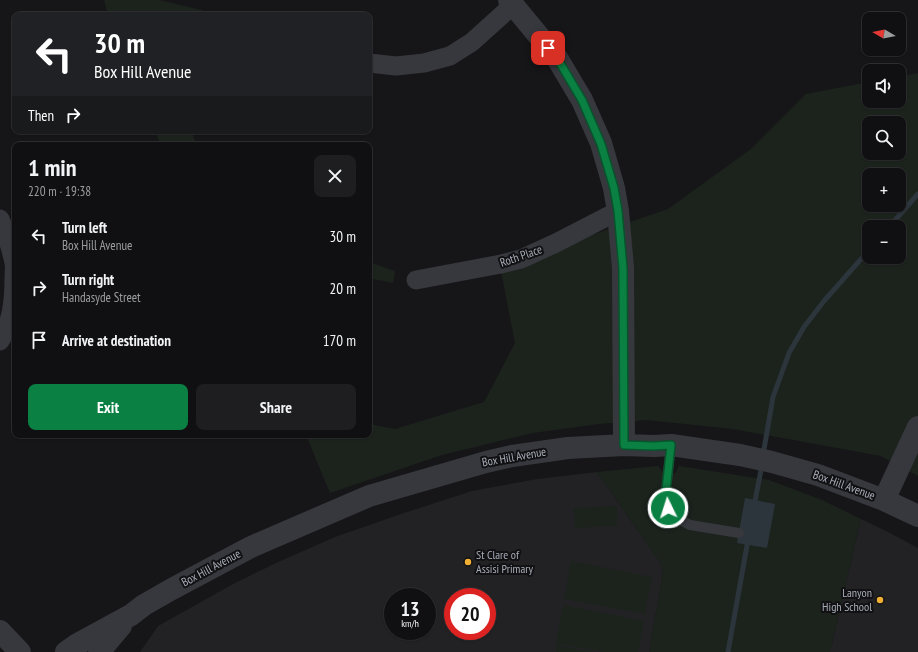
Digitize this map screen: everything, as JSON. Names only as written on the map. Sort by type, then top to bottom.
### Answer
[{"type":"street","points":[[372,63],[396,66],[424,64],[450,56],[472,42],[511,3],[557,58],[582,100],[601,144],[614,188],[618,211],[623,268],[624,445]]},
{"type":"street","name":"Roth Place","points":[[416,280],[521,259],[618,211]]},
{"type":"street","points":[[0,219],[7,235],[12,256]]},
{"type":"street","points":[[0,341],[4,334],[12,307]]},
{"type":"street","points":[[890,502],[918,427]]},
{"type":"street","name":"Box Hill Avenue","points":[[66,652],[172,589],[251,547],[369,496],[486,462],[512,456],[568,448],[624,445],[671,445],[740,455],[818,475],[890,502],[918,516]]},
{"type":"street","points":[[890,502],[918,458]]},
{"type":"street","name":"Box Hill Avenue","points":[[99,652],[131,614]]},
{"type":"street","points":[[0,631],[20,652]]},
{"type":"lane","points":[[671,445],[666,490],[668,508],[675,518],[690,525],[739,533]]},
{"type":"shaded area","points":[[104,0],[159,0],[202,10],[202,12],[107,12]]},
{"type":"shaded area","points":[[918,73],[918,476],[881,456],[733,429],[646,420],[599,424],[533,433],[442,455],[330,493],[307,438],[372,438],[372,425],[395,429],[484,402],[515,343],[500,266],[668,209],[751,149],[806,94],[862,83],[862,108],[906,108],[906,76]]},
{"type":"shaded area","points":[[156,134],[193,134],[195,142],[160,142]]},
{"type":"shaded area","points":[[372,263],[395,271],[393,283],[372,279]]},
{"type":"shaded area","points":[[658,466],[662,471],[675,473],[679,466],[769,480],[822,500],[861,519],[830,652],[649,652],[663,573],[660,562],[597,472]]},
{"type":"shaded area","name":"St Clare of Assisi Primary","points":[[597,472],[660,562],[663,573],[649,652],[140,652],[158,626],[233,584],[276,563],[335,537],[472,491],[537,479]]},
{"type":"shaded area","points":[[745,498],[775,504],[767,548],[737,543]]},
{"type":"shaded area","points":[[617,506],[617,526],[575,528],[574,508]]},
{"type":"shaded area","name":"Lanyon High School","points":[[861,519],[918,548],[918,652],[830,652]]},
{"type":"shaded area","points":[[571,561],[652,577],[645,614],[564,599]]},
{"type":"shaded area","points":[[563,605],[644,621],[638,652],[603,652],[556,643]]},
{"type":"shaded area","points":[[557,645],[595,652],[556,652]]},
{"type":"waterway","points":[[895,220],[918,194]]},
{"type":"waterway","points":[[763,455],[773,397],[789,353],[804,327],[824,301],[862,258]]},
{"type":"waterway","points":[[754,506],[762,465]]},
{"type":"waterway","points":[[728,652],[748,540]]},
{"type":"place","name":"St Clare of Assisi Primary","points":[[468,562]]},
{"type":"place","name":"Lanyon High School","points":[[880,600]]},
{"type":"route","points":[[548,48],[557,58],[582,100],[601,144],[614,188],[618,211],[623,268],[624,445],[671,445],[666,490],[668,508]]}]
